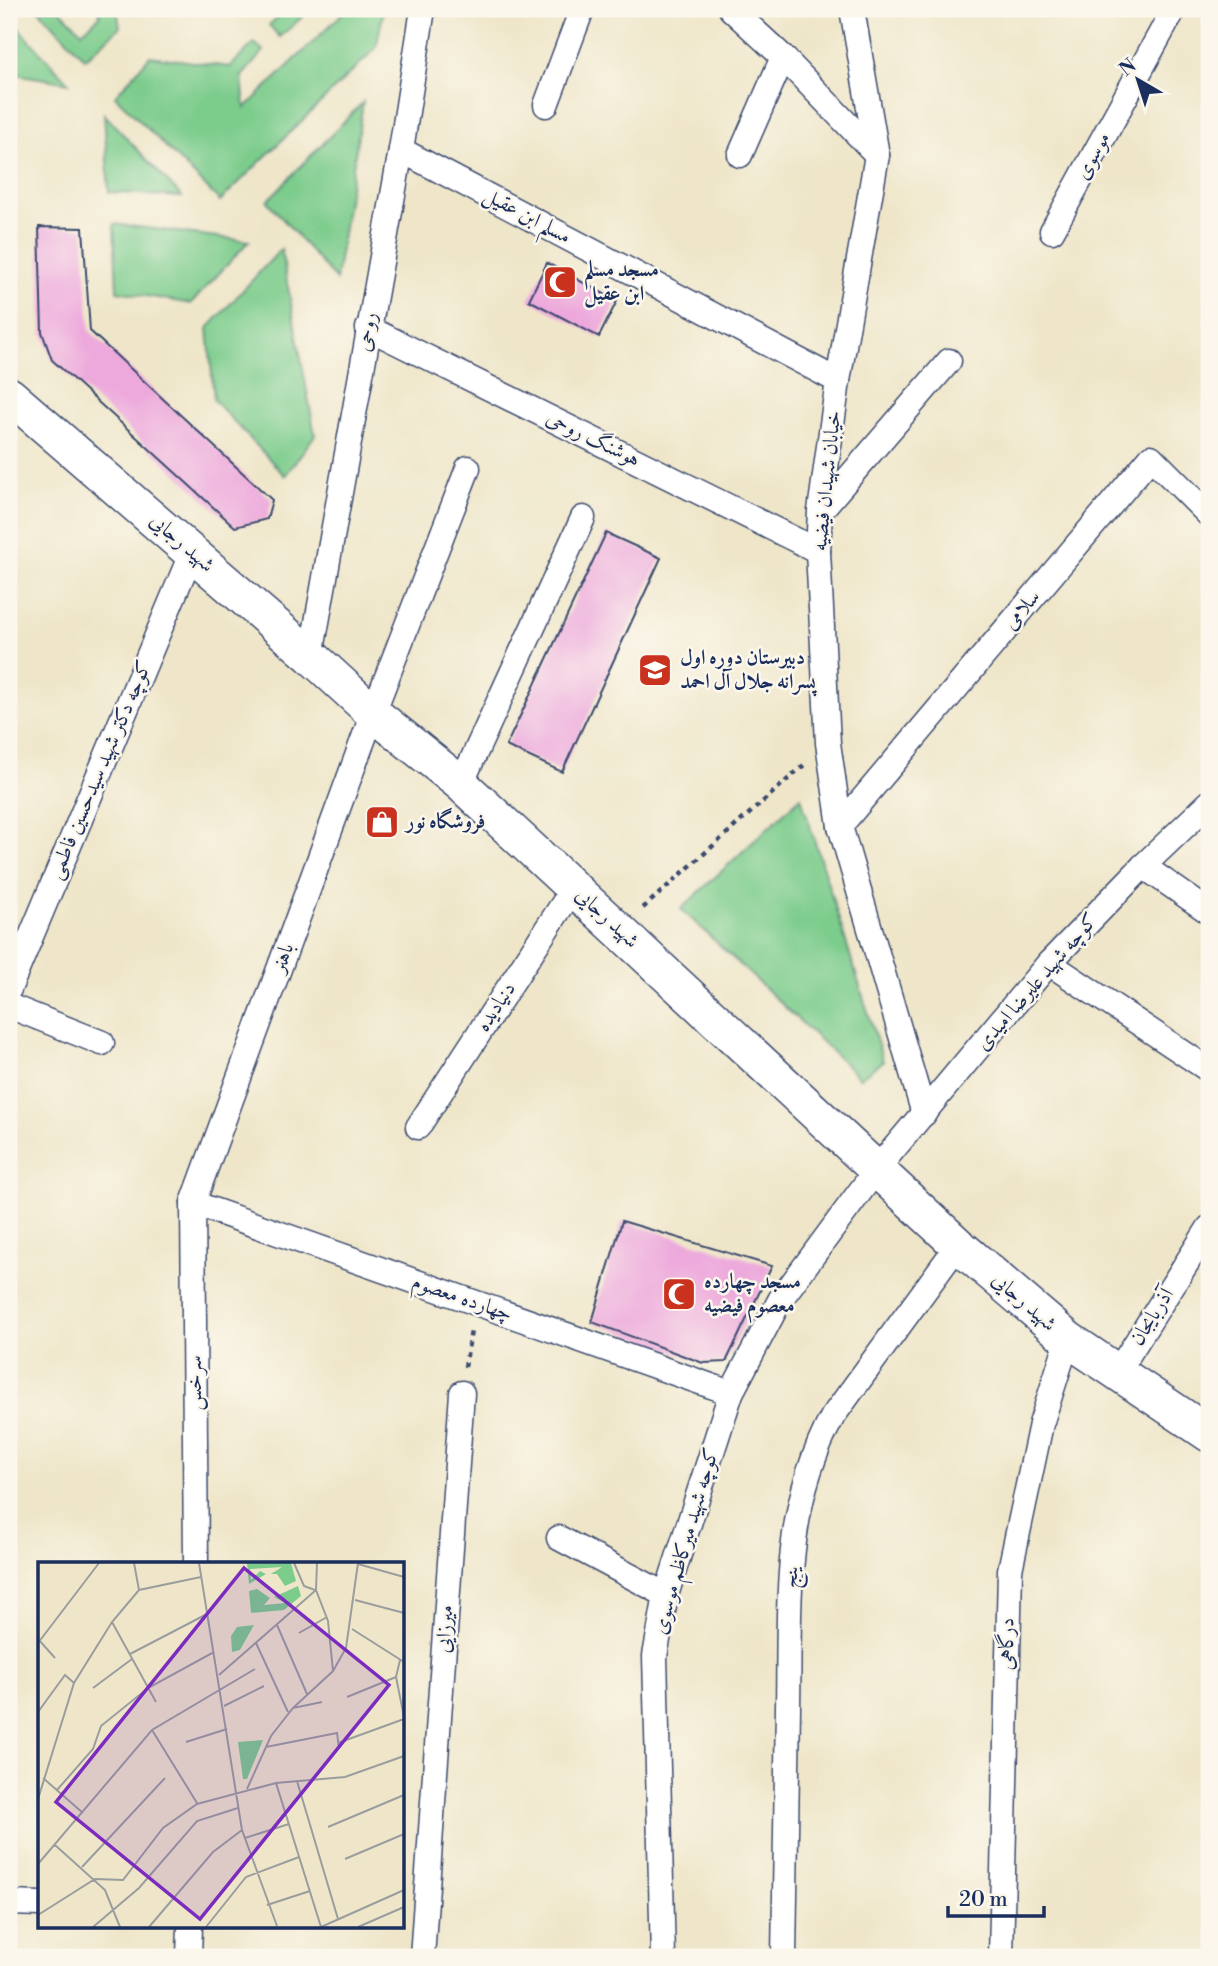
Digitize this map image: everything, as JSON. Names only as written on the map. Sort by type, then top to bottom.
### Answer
[{"type":"street","name":"روحی","points":[[311,656],[401,150],[423,9]]},
{"type":"street","points":[[546,105],[582,9]]},
{"type":"street","points":[[731,9],[783,57],[877,155]]},
{"type":"street","name":"خیابان شهیدان فیضیه","points":[[852,9],[877,155],[838,381],[820,511],[818,551],[828,743],[840,825],[924,1114]]},
{"type":"street","name":"موسوی","points":[[1052,230],[1174,9]]},
{"type":"street","points":[[740,155],[783,57]]},
{"type":"street","name":"مسلم ابن عقیل","points":[[401,150],[838,381]]},
{"type":"street","name":"هوشنگ روحی","points":[[368,328],[818,551]]},
{"type":"street","points":[[820,511],[949,360]]},
{"type":"street","name":"شهید رجایی","points":[[9,395],[192,552],[373,713],[461,784],[958,1245],[1068,1339],[1209,1434]]},
{"type":"street","name":"سلامی","points":[[840,825],[1150,457],[1205,501]]},
{"type":"street","name":"باهنر","points":[[193,1203],[373,713],[468,468]]},
{"type":"street","points":[[461,784],[583,518]]},
{"type":"street","name":"کوچه دکتر شهید سیدحسین فاطمی","points":[[9,989],[192,552]]},
{"type":"street","name":"کوچه شهید علیرضا امیدی","points":[[876,1170],[1049,963],[1143,866],[1209,803]]},
{"type":"street","points":[[1143,866],[1209,912]]},
{"type":"street","name":"دنیادیده","points":[[418,1126],[574,887]]},
{"type":"street","points":[[1049,963],[1209,1070]]},
{"type":"street","points":[[9,1006],[102,1043]]},
{"type":"street","name":"کوچه شهید میرکاظم موسوی","points":[[663,1957],[654,1656],[666,1595],[731,1393],[780,1300],[876,1170]]},
{"type":"street","name":"چهارده معصوم","points":[[193,1203],[731,1393]]},
{"type":"street","name":"سرخس","points":[[193,1203],[196,1562]]},
{"type":"street","name":"آذربایجان","points":[[1118,1371],[1209,1228]]},
{"type":"street","name":"ینج","points":[[784,1957],[791,1551],[804,1482],[821,1438],[833,1416],[958,1245]]},
{"type":"street","name":"درگاهی","points":[[1001,1957],[1010,1570],[1041,1424],[1068,1339]]},
{"type":"street","name":"میرزایی","points":[[422,1957],[462,1394]]},
{"type":"street","points":[[559,1538],[666,1595]]},
{"type":"street","points":[[9,1903],[38,1904]]},
{"type":"street","points":[[188,1957],[190,1927]]},
{"type":"path","points":[[618,929],[828,743]]},
{"type":"path","points":[[462,1394],[475,1302]]},
{"type":"green space","points":[[38,9],[59,9],[82,32],[100,16],[99,9],[117,9],[120,27],[85,59]]},
{"type":"green space","points":[[287,9],[311,9],[280,37],[269,25]]},
{"type":"green space","points":[[347,9],[384,9],[376,48],[220,201],[115,96],[150,56],[230,67],[254,43],[264,51],[242,76],[245,108]]},
{"type":"green space","points":[[9,18],[69,83],[9,73]]},
{"type":"green space","points":[[363,102],[336,280],[267,201]]},
{"type":"green space","points":[[104,114],[182,197],[109,192]]},
{"type":"green space","points":[[114,224],[249,241],[191,304],[117,291]]},
{"type":"green space","points":[[281,249],[315,435],[285,476],[214,400],[208,328]]},
{"type":"green space","points":[[801,797],[883,1061],[860,1078],[681,909]]},
{"type":"building","points":[[39,227],[83,228],[90,331],[272,500],[267,519],[235,527],[52,360],[42,332]]},
{"type":"building","name":"مسجد مسلم ابن عقیل","points":[[547,263],[617,301],[599,337],[529,300]]},
{"type":"building","points":[[606,533],[661,558],[562,772],[506,746]]},
{"type":"building","name":"مسجد چهارده معصوم فیضیه","points":[[622,1221],[772,1266],[726,1362],[703,1363],[592,1322]]},
{"type":"place","name":"مسجد مسلم ابن عقیل","points":[[560,282]]},
{"type":"place","name":"دبیرستان دوره اول پسرانه جلال آل احمد","points":[[655,670]]},
{"type":"place","name":"فروشگاه نور","points":[[382,822]]},
{"type":"place","name":"مسجد چهارده معصوم فیضیه","points":[[679,1294]]}]
